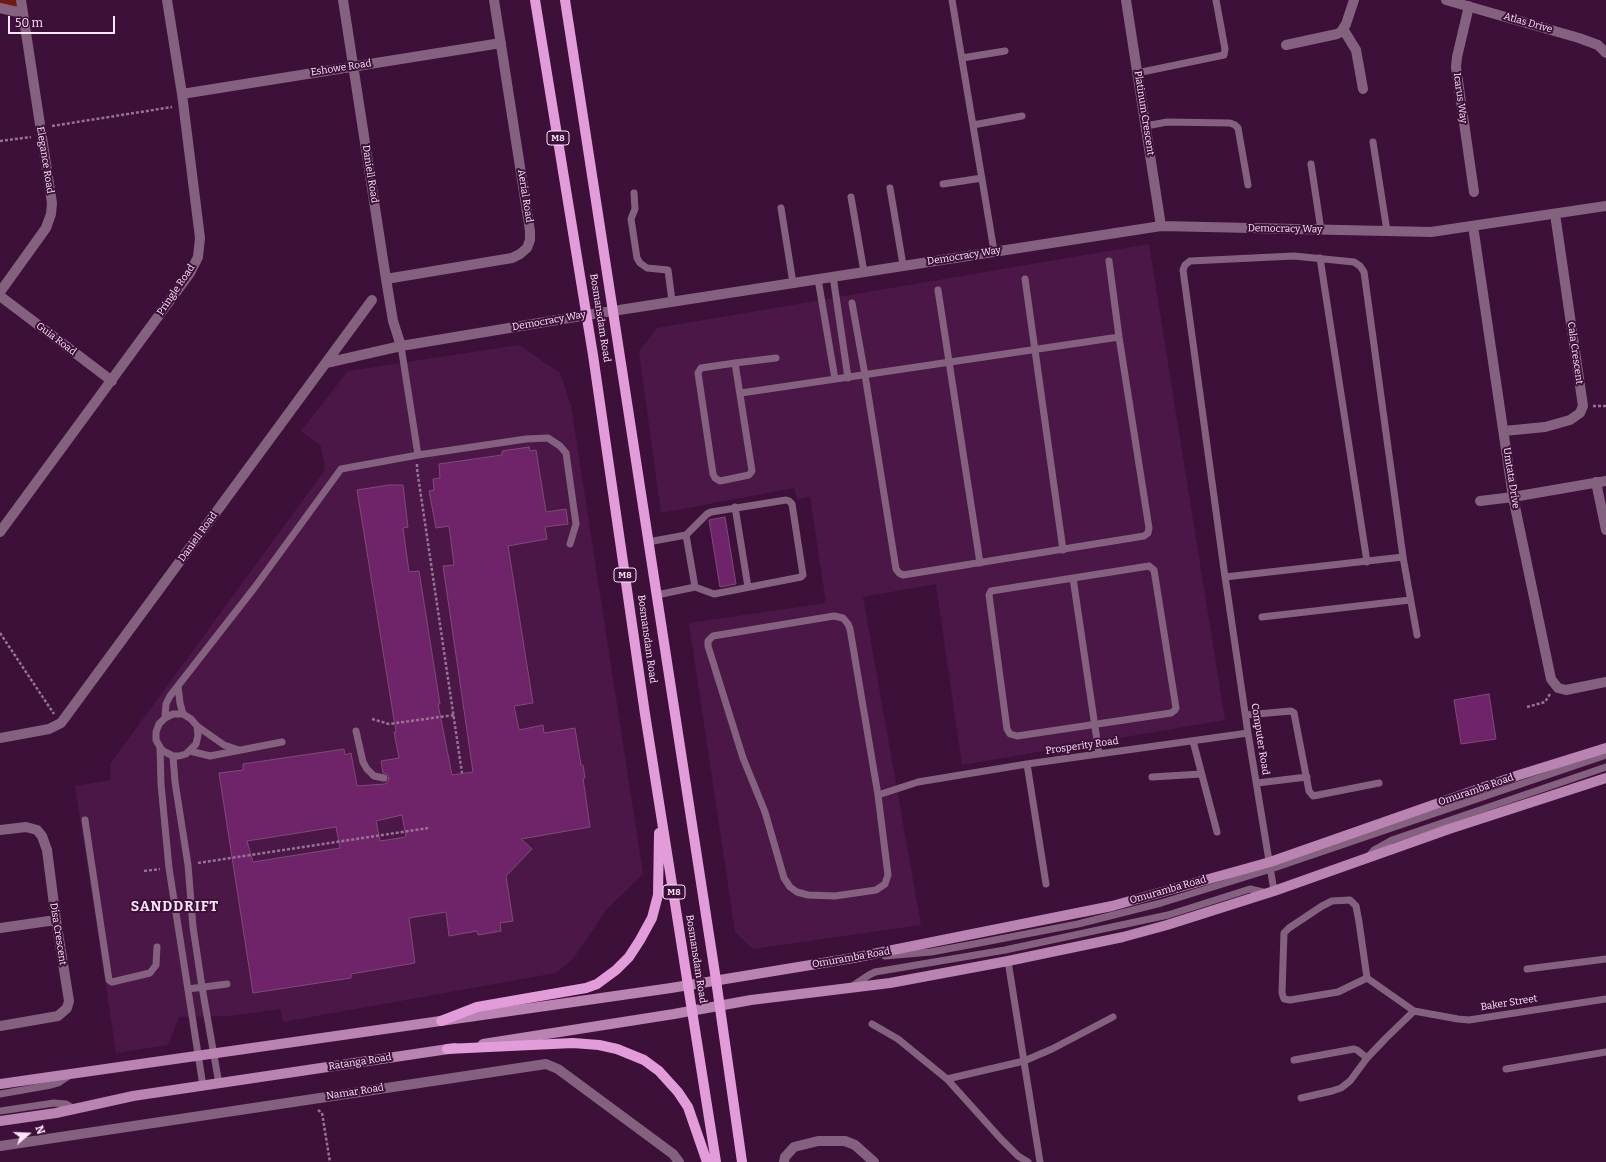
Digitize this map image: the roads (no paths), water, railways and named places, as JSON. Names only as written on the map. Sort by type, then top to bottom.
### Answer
[{"type":"main road","name":"Bosmansdam Road","points":[[535,0],[587,314],[659,800],[716,1162]]},
{"type":"main road","name":"Bosmansdam Road","points":[[565,0],[720,1006],[742,1162]]},
{"type":"main road","name":"Omuramba Road","points":[[716,980],[853,958],[1112,906],[1270,865],[1519,775],[1606,748]]},
{"type":"main road","points":[[720,1006],[751,1000],[890,983],[1008,961],[1123,937],[1168,925],[1271,892],[1449,829],[1606,778]]},
{"type":"main road","points":[[441,1021],[477,1007],[571,992],[586,988],[597,984],[629,957],[652,918],[658,896],[659,800]]},
{"type":"main road","points":[[0,1084],[716,980]]},
{"type":"main road","name":"Ratanga Road","points":[[0,1122],[74,1109],[134,1096],[720,1006]]},
{"type":"main road","points":[[447,1049],[572,1043],[599,1045],[617,1049],[644,1060],[659,1071],[678,1092],[688,1106],[707,1162]]},
{"type":"street","name":"Elegance Road","points":[[0,292],[46,228],[51,214],[52,203],[21,0]]},
{"type":"street","name":"Pringle Road","points":[[0,532],[190,273],[198,257],[200,238],[184,105],[167,0]]},
{"type":"street","name":"Daniell Road","points":[[343,0],[393,321],[401,346]]},
{"type":"street","name":"Aerial Road","points":[[386,279],[512,258],[527,248],[530,240],[530,231],[494,0]]},
{"type":"street","name":"Platinum Crescent","points":[[1126,0],[1162,226]]},
{"type":"street","points":[[1286,45],[1337,34],[1343,29],[1354,0]]},
{"type":"street","name":"Atlas Drive","points":[[1446,0],[1579,38],[1598,45],[1606,53]]},
{"type":"street","name":"Icarus Way","points":[[1469,6],[1456,57],[1456,67],[1474,192]]},
{"type":"street","points":[[0,8],[22,12]]},
{"type":"street","points":[[1343,29],[1356,50],[1363,89]]},
{"type":"street","name":"Eshowe Road","points":[[182,94],[500,43]]},
{"type":"street","name":"Democracy Way","points":[[326,363],[401,346],[587,314],[1162,226],[1431,232],[1606,206]]},
{"type":"street","name":"Cala Crescent","points":[[1504,432],[1545,427],[1570,420],[1580,413],[1583,406],[1555,214]]},
{"type":"street","name":"Umtata Drive","points":[[1473,226],[1513,498],[1551,679],[1558,688],[1571,690],[1606,682]]},
{"type":"street","name":"Guia Road","points":[[0,296],[112,381]]},
{"type":"street","name":"Daniell Road","points":[[0,738],[49,729],[61,723],[372,300]]},
{"type":"street","points":[[1480,500],[1513,498],[1601,482],[1606,530]]},
{"type":"street","name":"Disa Crescent","points":[[0,830],[26,826],[37,830],[42,836],[47,850],[68,1001],[67,1008],[58,1016],[48,1019],[0,1026]]},
{"type":"street","points":[[0,928],[56,920]]},
{"type":"street","name":"Namar Road","points":[[0,1146],[546,1064],[558,1069],[571,1078],[673,1154],[679,1162]]},
{"type":"street","points":[[784,1162],[785,1157],[794,1147],[818,1141],[845,1141],[855,1145],[874,1162]]},
{"type":"lane","points":[[952,0],[994,251]]},
{"type":"lane","points":[[1137,73],[1222,57],[1225,49],[1216,0]]},
{"type":"lane","points":[[962,58],[1005,52]]},
{"type":"lane","points":[[973,125],[1022,116]]},
{"type":"lane","points":[[1146,126],[1167,122],[1235,124],[1238,128],[1248,185]]},
{"type":"lane","points":[[1373,142],[1387,231]]},
{"type":"lane","points":[[1311,164],[1321,230]]},
{"type":"lane","points":[[943,184],[982,178]]},
{"type":"lane","points":[[890,188],[903,266]]},
{"type":"lane","points":[[634,193],[636,209],[631,219],[637,258],[647,268],[668,270],[672,301]]},
{"type":"lane","points":[[851,197],[864,272]]},
{"type":"lane","points":[[781,208],[793,283]]},
{"type":"lane","name":"Computer Road","points":[[1271,892],[1270,865],[1248,733],[1225,577],[1183,270],[1185,265],[1190,261],[1294,256],[1320,258]]},
{"type":"lane","points":[[1367,562],[1320,258],[1354,262],[1360,266],[1364,272],[1403,557],[1417,635]]},
{"type":"lane","points":[[852,304],[896,569],[898,573],[903,575],[1063,550],[1144,536],[1148,533],[1109,261]]},
{"type":"lane","points":[[833,276],[848,378]]},
{"type":"lane","points":[[818,279],[835,379]]},
{"type":"lane","points":[[1025,279],[1063,550]]},
{"type":"lane","points":[[938,290],[948,363],[980,563]]},
{"type":"lane","points":[[741,393],[1119,337]]},
{"type":"lane","points":[[401,346],[418,456]]},
{"type":"lane","points":[[736,363],[752,471],[749,475],[720,481],[715,478],[713,474],[698,373],[699,370],[701,368],[736,363],[776,358]]},
{"type":"lane","points":[[165,718],[166,704],[170,696],[255,587],[341,469],[526,439],[548,438],[564,449],[566,453],[576,524],[570,544]]},
{"type":"lane","points":[[648,542],[686,535],[707,514],[719,510],[786,500],[791,502],[803,573],[801,577],[714,594],[695,587],[656,595]]},
{"type":"lane","points":[[735,507],[748,587]]},
{"type":"lane","points":[[686,535],[695,587]]},
{"type":"lane","points":[[1225,577],[1403,557]]},
{"type":"lane","points":[[1149,566],[1153,569],[1176,708],[1171,713],[1017,736],[1012,735],[1007,729],[990,593],[994,590],[1073,578],[1149,566]]},
{"type":"lane","points":[[1073,578],[1099,754]]},
{"type":"lane","points":[[1262,617],[1410,600]]},
{"type":"lane","points":[[834,616],[843,618],[850,629],[878,795],[888,875],[882,887],[870,892],[835,896],[808,895],[797,892],[790,887],[781,868],[771,831],[743,758],[708,646],[709,639],[713,636],[834,616]]},
{"type":"lane","points":[[178,686],[183,714]]},
{"type":"lane","points":[[1246,715],[1291,711],[1294,714],[1311,795],[1316,796],[1380,783]]},
{"type":"lane","points":[[196,726],[198,735],[196,744],[190,751],[179,756],[173,756],[163,751],[156,740],[156,732],[159,724],[165,718],[173,714],[183,714],[191,719],[196,726],[224,745],[239,750]]},
{"type":"lane","points":[[356,731],[363,762],[367,769],[374,776],[384,778]]},
{"type":"lane","name":"Prosperity Road","points":[[878,795],[918,782],[1027,764],[1248,733]]},
{"type":"lane","points":[[1193,741],[1200,774],[1216,832]]},
{"type":"lane","points":[[190,751],[210,756],[282,742]]},
{"type":"lane","points":[[160,747],[160,784],[169,868],[203,1086]]},
{"type":"lane","points":[[1270,865],[1606,755]]},
{"type":"lane","points":[[173,756],[175,782],[188,865],[193,927],[219,1084]]},
{"type":"lane","points":[[1027,764],[1046,884]]},
{"type":"lane","points":[[1368,858],[1374,850],[1392,840],[1606,767]]},
{"type":"lane","points":[[1152,777],[1200,774]]},
{"type":"lane","points":[[1257,783],[1307,777]]},
{"type":"lane","points":[[85,820],[109,980],[112,982],[150,973],[156,965],[157,946]]},
{"type":"lane","points":[[851,987],[875,972],[1005,950],[1168,915],[1250,889],[1271,892]]},
{"type":"lane","points":[[1301,1098],[1341,1088],[1350,1081],[1367,1058],[1414,1011],[1367,978],[1356,906],[1350,900],[1332,901],[1322,906],[1284,933],[1282,993],[1284,999],[1290,1000],[1338,992],[1367,978]]},
{"type":"lane","points":[[1527,969],[1606,958]]},
{"type":"lane","points":[[1008,961],[1040,1162]]},
{"type":"lane","points":[[188,989],[227,984]]},
{"type":"lane","name":"Baker Street","points":[[1414,1011],[1469,1020],[1606,999]]},
{"type":"lane","points":[[947,1079],[1024,1061],[1052,1049],[1113,1017]]},
{"type":"lane","points":[[872,1024],[898,1039],[947,1079],[1001,1139],[1018,1156],[1028,1162]]},
{"type":"lane","points":[[1294,1060],[1354,1049],[1367,1058]]},
{"type":"lane","points":[[1506,1069],[1606,1052]]},
{"type":"lane","points":[[0,1094],[50,1086],[72,1074]]},
{"type":"lane","points":[[0,1111],[54,1103],[66,1104],[74,1109]]},
{"type":"district","name":"SANDDRIFT","points":[[175,907]]}]
